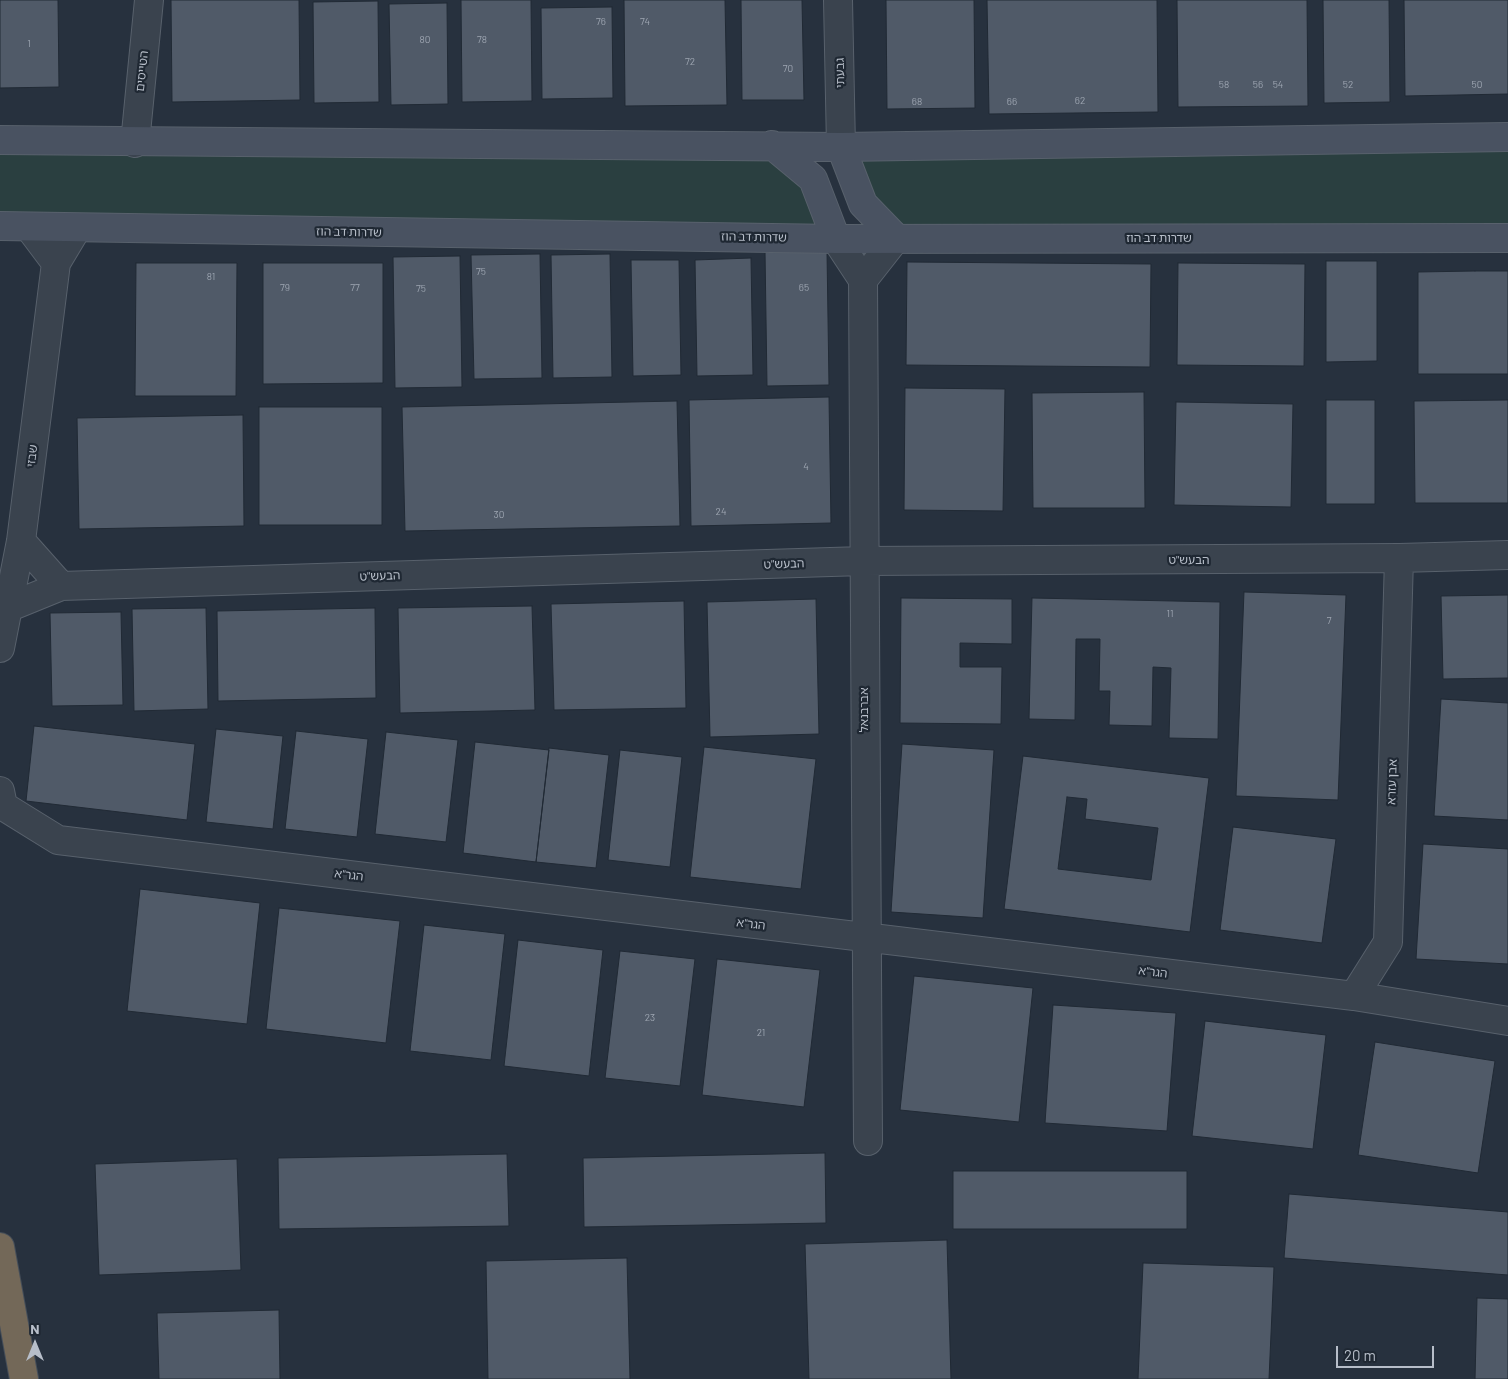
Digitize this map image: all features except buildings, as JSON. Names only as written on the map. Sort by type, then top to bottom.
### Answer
[{"type":"highway","points":[[0,1247],[24,1379]]},
{"type":"street","name":"הטייסים","points":[[135,142],[149,0]]},
{"type":"street","name":"גבעתי","points":[[838,0],[841,147]]},
{"type":"street","points":[[0,140],[841,147],[1508,137]]},
{"type":"street","points":[[772,145],[813,179],[836,240],[863,280],[896,238],[863,204],[841,147]]},
{"type":"street","name":"שדרות דב הוז","points":[[0,226],[836,240],[896,238],[1508,238]]},
{"type":"street","points":[[29,227],[56,263]]},
{"type":"street","name":"שבזי","points":[[0,648],[21,541],[56,263],[77,228]]},
{"type":"street","name":"אברבנאל","points":[[863,280],[865,938],[868,1141]]},
{"type":"street","points":[[21,541],[61,586]]},
{"type":"street","name":"הבעש\"ט","points":[[7,608],[61,586],[863,561],[1399,558],[1508,555]]},
{"type":"street","name":"אבן עזרא","points":[[1354,996],[1388,942],[1399,558]]},
{"type":"street","name":"הגר\"א","points":[[1,798],[58,840],[1354,996],[1508,1021]]},
{"type":"green space","points":[[1508,137],[1508,238],[896,238],[841,147]]},
{"type":"green space","points":[[0,140],[772,145],[813,179],[836,239],[0,226]]}]
